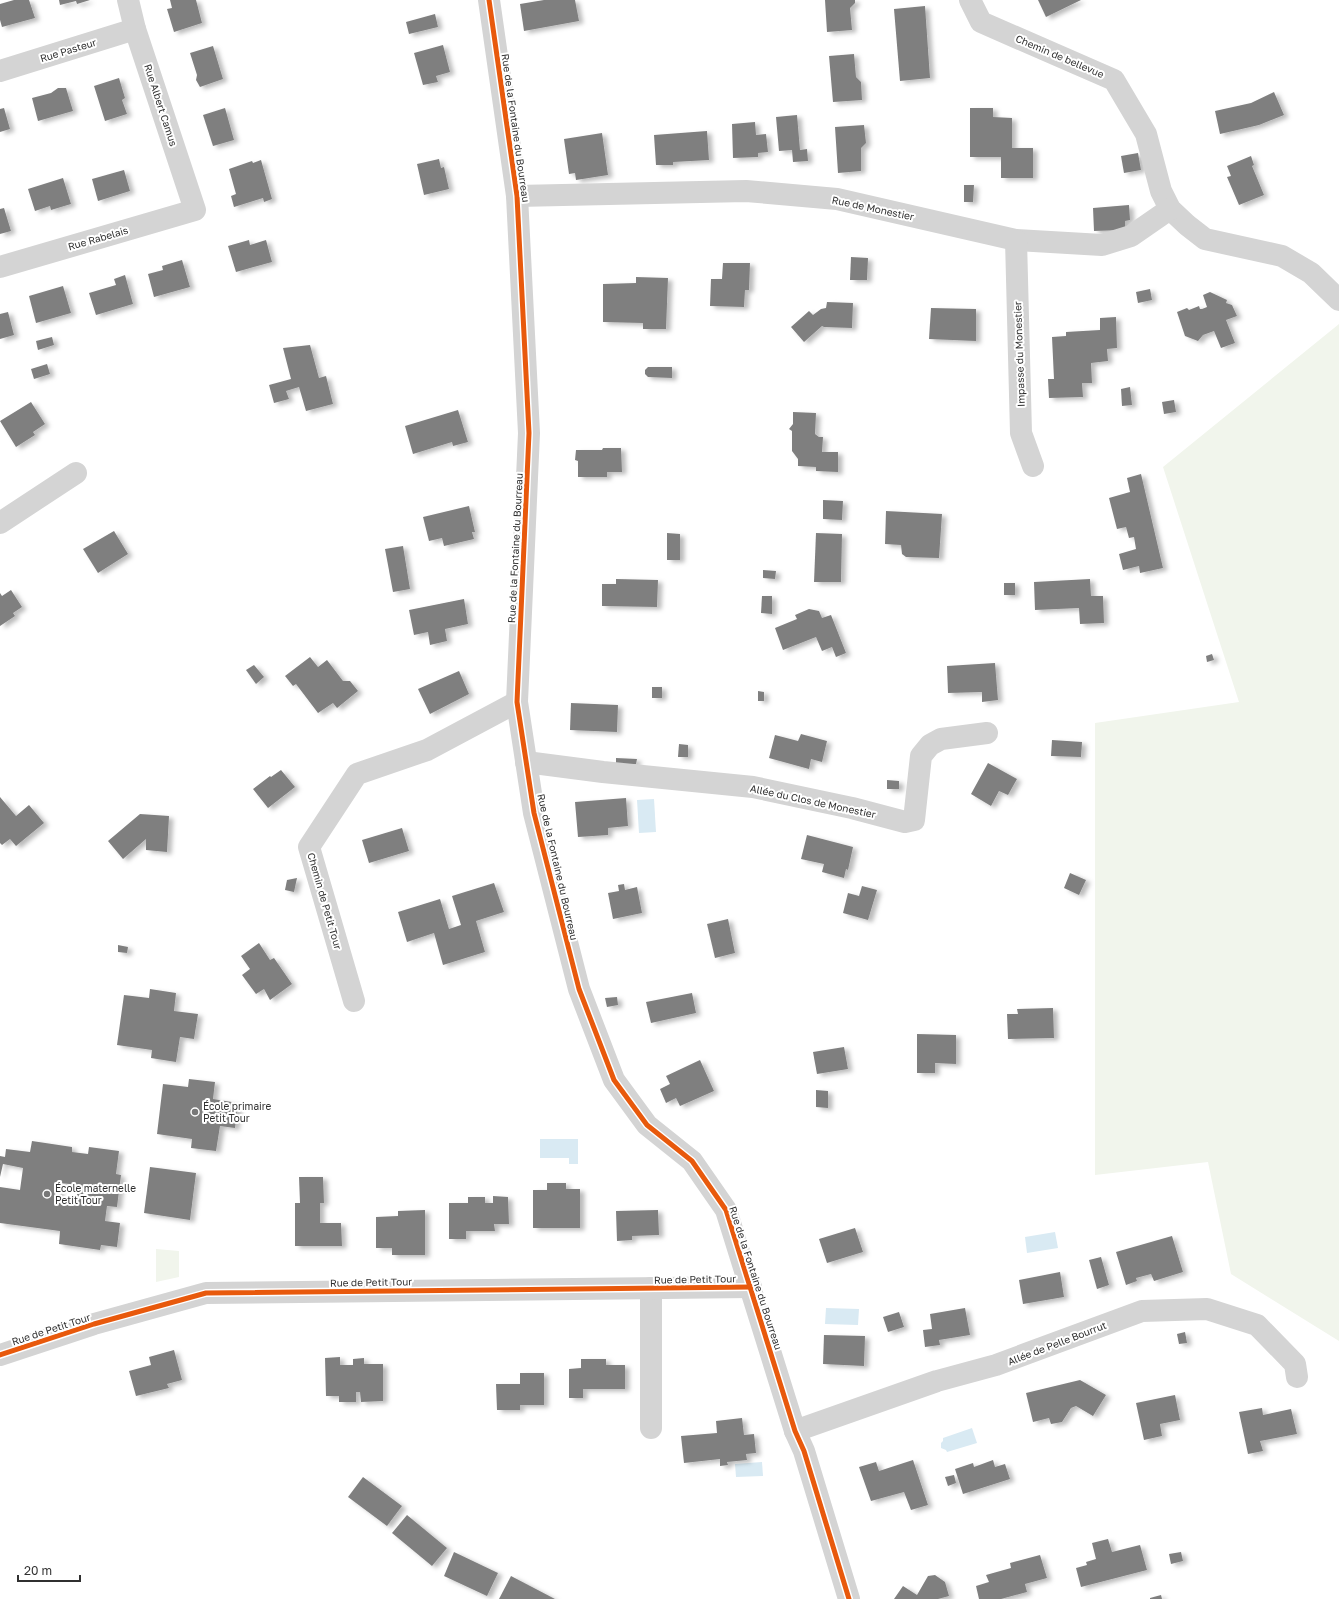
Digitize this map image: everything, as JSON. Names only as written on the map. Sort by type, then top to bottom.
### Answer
[{"type":"street","name":"Rue Albert Camus","points":[[128,0],[135,29],[196,210]]},
{"type":"street","name":"Rue de la Fontaine du Bourreau","points":[[489,0],[517,196],[529,433],[517,702],[534,813],[579,989],[614,1080],[647,1125],[692,1161],[726,1210],[795,1431],[804,1452],[849,1599]]},
{"type":"street","name":"Chemin de bellevue","points":[[970,0],[981,22],[1114,80],[1146,134],[1161,191],[1170,209],[1187,225],[1205,239],[1282,256],[1311,273],[1339,300]]},
{"type":"street","name":"Rue Pasteur","points":[[0,71],[135,29]]},
{"type":"street","name":"Rue de Monestier","points":[[517,196],[746,191],[829,198],[1016,240],[1102,245],[1130,236],[1170,209]]},
{"type":"street","name":"Rue Rabelais","points":[[0,266],[196,210]]},
{"type":"street","name":"Impasse du Monestier","points":[[1016,240],[1021,433],[1033,466]]},
{"type":"street","points":[[0,522],[76,473]]},
{"type":"street","name":"Chemin de Petit Tour","points":[[354,1001],[309,847],[357,774],[427,750],[517,702]]},
{"type":"street","name":"Allée du Clos de Monestier","points":[[526,762],[603,772],[753,787],[852,808],[905,822],[914,820],[921,756],[930,745],[941,739],[987,733]]},
{"type":"street","name":"Rue de Petit Tour","points":[[0,1355],[94,1324],[206,1293],[751,1287]]},
{"type":"street","points":[[651,1288],[651,1428]]},
{"type":"street","name":"Allée de Pelle Bourrut","points":[[795,1431],[937,1381],[996,1365],[1142,1310],[1207,1309],[1257,1325],[1294,1364],[1297,1377]]},
{"type":"shaded area","points":[[1339,324],[1339,1341],[1231,1274],[1208,1162],[1095,1175],[1095,723],[1239,702],[1163,467]]},
{"type":"shaded area","points":[[654,799],[656,832],[639,833],[637,800]]},
{"type":"shaded area","points":[[540,1139],[578,1139],[578,1164],[569,1164],[569,1158],[540,1158]]},
{"type":"shaded area","points":[[1055,1232],[1058,1248],[1027,1253],[1025,1237]]},
{"type":"shaded area","points":[[156,1249],[179,1251],[179,1277],[156,1282]]},
{"type":"shaded area","points":[[826,1308],[859,1309],[858,1325],[825,1324]]},
{"type":"shaded area","points":[[972,1428],[977,1443],[947,1452],[941,1448],[943,1438]]},
{"type":"shaded area","points":[[762,1462],[763,1476],[736,1477],[735,1464]]},
{"type":"building","points":[[14,0],[29,0],[35,18],[2,27],[0,20],[0,4]]},
{"type":"building","points":[[59,0],[90,0],[77,4],[76,1],[60,5]]},
{"type":"building","points":[[170,0],[196,0],[202,23],[174,32],[167,9],[172,8]]},
{"type":"building","points":[[544,0],[575,0],[579,21],[524,31],[520,4]]},
{"type":"building","points":[[825,0],[855,0],[855,3],[850,8],[852,30],[827,32]]},
{"type":"building","points":[[1038,0],[1081,0],[1046,17]]},
{"type":"building","points":[[925,6],[930,78],[900,81],[894,9]]},
{"type":"building","points":[[435,14],[438,27],[409,34],[406,22]]},
{"type":"building","points":[[443,45],[450,72],[436,76],[438,82],[423,85],[414,53]]},
{"type":"building","points":[[213,46],[223,79],[200,87],[196,80],[197,75],[190,53]]},
{"type":"building","points":[[854,54],[856,77],[861,82],[862,100],[833,102],[829,56]]},
{"type":"building","points":[[119,78],[125,98],[122,100],[127,114],[105,121],[94,86]]},
{"type":"building","points":[[58,88],[66,88],[73,111],[38,121],[32,98],[51,93]]},
{"type":"building","points":[[1274,92],[1284,115],[1259,125],[1220,134],[1215,111],[1251,103]]},
{"type":"building","points":[[4,108],[10,129],[0,132],[0,109]]},
{"type":"building","points":[[225,108],[234,140],[213,146],[203,115]]},
{"type":"building","points":[[970,108],[993,108],[993,117],[1012,118],[1012,148],[1033,148],[1033,178],[1001,178],[1001,157],[970,157]]},
{"type":"building","points":[[797,115],[800,150],[807,149],[808,161],[793,162],[792,150],[779,151],[776,117]]},
{"type":"building","points":[[755,122],[756,135],[766,134],[768,152],[758,153],[758,157],[733,158],[732,124]]},
{"type":"building","points":[[864,125],[866,143],[861,148],[861,171],[838,173],[835,127]]},
{"type":"building","points":[[707,131],[709,160],[673,162],[673,165],[656,165],[654,135]]},
{"type":"building","points":[[602,133],[608,175],[576,180],[575,173],[569,174],[564,139]]},
{"type":"building","points":[[1138,153],[1141,170],[1124,173],[1121,156]]},
{"type":"building","points":[[1251,156],[1254,165],[1252,166],[1264,195],[1239,205],[1227,177],[1231,176],[1227,166]]},
{"type":"building","points":[[439,159],[441,168],[444,167],[449,189],[424,195],[417,164]]},
{"type":"building","points":[[261,160],[272,199],[264,202],[263,198],[234,207],[231,196],[236,194],[229,169],[252,161],[253,163]]},
{"type":"building","points":[[124,170],[130,191],[98,201],[92,179]]},
{"type":"building","points":[[63,178],[71,204],[51,210],[50,206],[35,211],[28,189]]},
{"type":"building","points":[[964,185],[974,185],[973,202],[964,202]]},
{"type":"building","points":[[1129,205],[1130,220],[1125,221],[1125,227],[1121,230],[1094,231],[1093,208]]},
{"type":"building","points":[[4,208],[11,231],[0,234],[0,209]]},
{"type":"building","points":[[249,240],[250,245],[266,240],[272,262],[236,272],[228,246]]},
{"type":"building","points":[[851,257],[868,258],[867,280],[850,280]]},
{"type":"building","points":[[182,260],[190,287],[154,297],[148,274],[163,270],[162,266]]},
{"type":"building","points":[[723,263],[750,263],[749,290],[745,290],[744,307],[710,306],[711,279],[722,279]]},
{"type":"building","points":[[125,275],[133,304],[96,315],[89,293],[116,285],[114,279]]},
{"type":"building","points":[[636,277],[668,278],[666,329],[643,329],[643,323],[603,322],[603,284],[636,283]]},
{"type":"building","points":[[63,286],[71,313],[36,323],[29,296]]},
{"type":"building","points":[[1150,289],[1152,300],[1138,303],[1136,292]]},
{"type":"building","points":[[1210,292],[1227,300],[1226,303],[1232,305],[1237,316],[1226,320],[1235,343],[1221,348],[1214,331],[1203,335],[1198,341],[1185,336],[1177,312],[1187,308],[1189,310],[1199,306],[1200,309],[1207,307],[1203,295]]},
{"type":"building","points":[[827,302],[853,303],[852,328],[822,326],[804,342],[791,327],[809,311],[813,315],[821,309],[826,308]]},
{"type":"building","points":[[931,308],[976,309],[976,341],[929,339]]},
{"type":"building","points":[[8,312],[14,335],[0,339],[0,314]]},
{"type":"building","points":[[1116,317],[1117,348],[1107,349],[1108,361],[1091,363],[1092,383],[1082,383],[1083,397],[1049,398],[1048,379],[1054,379],[1052,337],[1066,336],[1066,332],[1100,330],[1100,318]]},
{"type":"building","points":[[52,337],[54,345],[38,350],[36,341]]},
{"type":"building","points":[[310,345],[319,378],[326,376],[333,404],[306,411],[299,387],[286,391],[289,399],[274,403],[269,385],[291,379],[283,348]]},
{"type":"building","points":[[47,364],[50,374],[34,379],[31,369]]},
{"type":"building","points":[[648,367],[672,367],[672,378],[648,377],[645,374],[645,370]]},
{"type":"building","points":[[1130,387],[1132,405],[1122,406],[1121,389]]},
{"type":"building","points":[[1174,400],[1176,412],[1164,414],[1162,402]]},
{"type":"building","points":[[31,402],[45,424],[33,432],[35,435],[16,447],[0,421]]},
{"type":"building","points":[[458,410],[468,442],[453,446],[452,442],[413,454],[405,426]]},
{"type":"building","points":[[793,412],[816,413],[815,434],[819,437],[823,437],[822,452],[838,452],[838,472],[816,471],[816,467],[798,466],[798,459],[792,451],[792,431],[789,429],[793,424]]},
{"type":"building","points":[[603,448],[621,448],[622,472],[607,472],[607,477],[578,477],[578,461],[575,460],[576,450],[602,450]]},
{"type":"building","points":[[1141,474],[1163,568],[1140,573],[1139,566],[1123,570],[1119,554],[1136,549],[1134,537],[1129,538],[1126,527],[1117,529],[1109,498],[1130,492],[1127,478]]},
{"type":"building","points":[[823,500],[843,501],[842,520],[823,519]]},
{"type":"building","points":[[469,506],[475,532],[472,532],[474,539],[444,546],[442,538],[429,541],[423,517]]},
{"type":"building","points":[[886,511],[942,514],[939,558],[906,557],[902,554],[901,545],[885,544]]},
{"type":"building","points":[[114,531],[128,554],[98,573],[83,549]]},
{"type":"building","points":[[667,533],[680,534],[680,560],[667,560]]},
{"type":"building","points":[[816,533],[842,534],[841,582],[814,582]]},
{"type":"building","points":[[403,546],[410,589],[393,592],[385,549]]},
{"type":"building","points":[[763,570],[776,571],[775,579],[763,578]]},
{"type":"building","points":[[616,579],[658,580],[657,607],[602,606],[602,584],[616,584]]},
{"type":"building","points":[[1090,579],[1091,596],[1103,596],[1104,623],[1080,624],[1079,608],[1035,610],[1034,582]]},
{"type":"building","points":[[1004,583],[1015,583],[1015,595],[1004,595]]},
{"type":"building","points":[[11,590],[22,607],[13,613],[15,616],[0,626],[0,593],[2,596]]},
{"type":"building","points":[[762,596],[772,596],[772,614],[761,613]]},
{"type":"building","points":[[464,599],[468,624],[445,629],[447,641],[430,645],[428,632],[414,635],[409,610]]},
{"type":"building","points":[[809,609],[819,611],[822,618],[831,615],[846,653],[836,657],[832,647],[822,651],[816,637],[783,650],[775,628],[797,619],[795,615]]},
{"type":"building","points":[[1212,654],[1214,660],[1207,662],[1206,656]]},
{"type":"building","points":[[310,657],[318,667],[327,660],[343,681],[350,681],[358,691],[337,708],[333,703],[318,713],[296,684],[293,686],[285,676]]},
{"type":"building","points":[[995,663],[998,700],[982,702],[982,692],[948,693],[947,666]]},
{"type":"building","points":[[254,665],[264,677],[256,684],[246,670]]},
{"type":"building","points":[[459,671],[469,694],[430,714],[418,689]]},
{"type":"building","points":[[652,687],[662,687],[662,698],[652,698]]},
{"type":"building","points":[[758,691],[764,692],[764,701],[758,701]]},
{"type":"building","points":[[571,703],[618,705],[617,732],[570,730]]},
{"type":"building","points":[[801,734],[827,741],[822,762],[811,759],[809,769],[769,758],[775,735],[798,741]]},
{"type":"building","points":[[1052,740],[1082,742],[1081,757],[1051,756]]},
{"type":"building","points":[[679,744],[688,745],[688,757],[678,757]]},
{"type":"building","points":[[616,758],[637,759],[636,764],[634,765],[616,764]]},
{"type":"building","points":[[988,763],[1017,779],[1008,795],[999,791],[991,806],[971,794]]},
{"type":"building","points":[[281,770],[295,787],[268,808],[253,789],[270,776],[271,777]]},
{"type":"building","points":[[887,780],[899,781],[899,789],[887,789]]},
{"type":"building","points":[[0,797],[16,816],[29,805],[44,823],[16,846],[10,839],[2,845],[0,843]]},
{"type":"building","points":[[626,798],[628,826],[608,828],[608,835],[578,837],[575,802]]},
{"type":"building","points":[[140,814],[169,816],[167,852],[146,850],[146,839],[123,859],[108,841]]},
{"type":"building","points":[[402,828],[409,851],[369,863],[362,840]]},
{"type":"building","points":[[807,835],[853,847],[848,870],[846,869],[844,878],[822,872],[824,864],[801,859]]},
{"type":"building","points":[[1070,873],[1086,880],[1079,895],[1064,888]]},
{"type":"building","points":[[297,878],[294,892],[285,890],[287,880]]},
{"type":"building","points":[[494,883],[504,912],[476,921],[485,952],[443,965],[434,933],[407,942],[398,912],[440,899],[449,929],[461,925],[452,896]]},
{"type":"building","points":[[624,884],[625,890],[637,887],[642,913],[613,919],[608,893],[619,891],[618,885]]},
{"type":"building","points":[[862,886],[877,890],[868,920],[843,913],[848,893],[859,896]]},
{"type":"building","points":[[728,919],[735,953],[715,958],[707,924]]},
{"type":"building","points":[[259,943],[270,960],[274,958],[292,984],[270,1000],[264,989],[256,994],[242,975],[250,969],[241,956]]},
{"type":"building","points":[[118,945],[128,947],[127,953],[118,952]]},
{"type":"building","points":[[150,989],[176,993],[174,1011],[198,1014],[194,1039],[180,1037],[176,1062],[151,1058],[152,1050],[117,1045],[124,995],[149,998]]},
{"type":"building","points":[[692,993],[696,1013],[651,1023],[646,1002]]},
{"type":"building","points":[[617,997],[618,1005],[607,1007],[605,998]]},
{"type":"building","points":[[1053,1008],[1054,1038],[1008,1039],[1007,1014],[1018,1014],[1017,1009]]},
{"type":"building","points":[[917,1034],[956,1035],[956,1064],[935,1063],[935,1073],[917,1073]]},
{"type":"building","points":[[844,1047],[848,1069],[817,1074],[813,1052]]},
{"type":"building","points":[[700,1060],[714,1091],[680,1106],[676,1098],[666,1103],[660,1089],[670,1084],[666,1076]]},
{"type":"building","points":[[189,1079],[215,1082],[213,1099],[238,1103],[235,1128],[220,1126],[216,1151],[191,1148],[192,1139],[157,1134],[163,1084],[188,1087]]},
{"type":"building","points":[[816,1090],[828,1091],[828,1108],[816,1107]]},
{"type":"building","points":[[32,1141],[72,1147],[72,1152],[88,1154],[89,1147],[119,1151],[116,1174],[121,1175],[117,1207],[107,1206],[105,1221],[120,1223],[117,1247],[101,1245],[100,1250],[59,1244],[60,1231],[0,1223],[0,1187],[20,1190],[23,1168],[3,1164],[0,1177],[0,1156],[5,1157],[6,1149],[30,1152]],"holes":[[[61,1183],[78,1185],[76,1203],[58,1201]]]},
{"type":"building","points":[[150,1167],[196,1173],[190,1220],[144,1213]]},
{"type":"building","points":[[299,1177],[323,1177],[324,1203],[320,1203],[320,1223],[341,1223],[342,1246],[295,1246],[295,1203],[300,1203]]},
{"type":"building","points":[[547,1183],[566,1183],[566,1189],[580,1189],[580,1228],[533,1228],[533,1190],[547,1190]]},
{"type":"building","points":[[493,1196],[508,1197],[509,1224],[494,1224],[495,1231],[466,1231],[466,1239],[449,1239],[449,1203],[468,1203],[468,1197],[485,1197],[485,1203],[493,1203]]},
{"type":"building","points":[[425,1210],[425,1255],[392,1255],[392,1248],[376,1248],[376,1217],[398,1216],[398,1211]]},
{"type":"building","points":[[658,1210],[659,1235],[632,1236],[632,1240],[617,1241],[616,1211]]},
{"type":"building","points":[[855,1228],[863,1252],[827,1263],[819,1239]]},
{"type":"building","points":[[1172,1236],[1183,1272],[1154,1281],[1151,1274],[1136,1278],[1137,1281],[1126,1285],[1116,1252]]},
{"type":"building","points":[[1101,1257],[1109,1285],[1097,1289],[1089,1260]]},
{"type":"building","points":[[1060,1272],[1064,1297],[1023,1304],[1019,1280]]},
{"type":"building","points":[[965,1308],[970,1335],[939,1340],[940,1345],[925,1347],[923,1330],[932,1329],[930,1314]]},
{"type":"building","points":[[899,1312],[904,1327],[888,1332],[883,1317]]},
{"type":"building","points":[[1185,1332],[1187,1343],[1179,1344],[1177,1334]]},
{"type":"building","points":[[824,1335],[865,1336],[864,1366],[823,1364]]},
{"type":"building","points":[[174,1350],[182,1380],[167,1384],[169,1388],[136,1396],[129,1371],[151,1365],[149,1357]]},
{"type":"building","points":[[340,1357],[340,1365],[353,1365],[353,1359],[364,1358],[364,1364],[383,1364],[383,1401],[361,1402],[360,1392],[356,1392],[356,1402],[339,1402],[339,1396],[326,1396],[325,1358]]},
{"type":"building","points":[[581,1359],[606,1359],[606,1365],[625,1365],[625,1389],[583,1389],[583,1398],[569,1398],[569,1369],[581,1368]]},
{"type":"building","points":[[520,1373],[544,1373],[544,1405],[520,1405],[520,1410],[497,1410],[496,1384],[520,1384]]},
{"type":"building","points":[[1080,1380],[1106,1395],[1093,1416],[1076,1406],[1071,1408],[1062,1422],[1051,1424],[1049,1418],[1033,1422],[1026,1393]]},
{"type":"building","points":[[1175,1395],[1180,1420],[1160,1424],[1162,1436],[1144,1440],[1136,1403]]},
{"type":"building","points":[[1262,1408],[1263,1415],[1291,1409],[1297,1434],[1260,1441],[1263,1451],[1248,1454],[1239,1412]]},
{"type":"building","points":[[742,1418],[744,1435],[754,1434],[756,1453],[746,1454],[747,1460],[727,1462],[728,1465],[720,1466],[720,1459],[684,1463],[681,1436],[717,1433],[716,1421]]},
{"type":"building","points":[[913,1460],[928,1505],[911,1510],[904,1492],[871,1501],[859,1467],[876,1462],[879,1471]]},
{"type":"building","points":[[993,1460],[995,1467],[1005,1464],[1010,1479],[963,1494],[955,1469],[973,1463],[974,1467]]},
{"type":"building","points":[[954,1475],[956,1483],[948,1486],[945,1477]]},
{"type":"building","points":[[363,1477],[402,1506],[387,1526],[348,1497]]},
{"type":"building","points":[[407,1515],[447,1548],[432,1566],[392,1533]]},
{"type":"building","points":[[1108,1539],[1112,1552],[1140,1545],[1147,1570],[1081,1587],[1076,1568],[1087,1565],[1086,1562],[1096,1559],[1092,1543]]},
{"type":"building","points":[[454,1552],[498,1573],[487,1596],[444,1576]]},
{"type":"building","points":[[1181,1552],[1183,1561],[1171,1564],[1169,1554]]},
{"type":"building","points":[[1040,1555],[1047,1578],[1025,1584],[1027,1592],[1001,1599],[979,1599],[976,1586],[989,1582],[986,1575],[1011,1568],[1010,1563]]},
{"type":"building","points":[[935,1575],[945,1582],[949,1596],[938,1599],[894,1599],[903,1586],[917,1595],[928,1576]]},
{"type":"building","points":[[511,1576],[555,1599],[499,1599]]},
{"type":"building","points":[[1161,1595],[1162,1599],[1150,1599],[1150,1598]]},
{"type":"cycle path","points":[[489,0],[517,196],[529,433],[517,702],[534,813],[579,989],[614,1080],[647,1125],[692,1161],[726,1210],[795,1431],[804,1451],[849,1599]]},
{"type":"cycle path","points":[[0,1355],[94,1324],[206,1293],[751,1287]]},
{"type":"place","name":"École primaire Petit Tour","points":[[195,1112]]},
{"type":"place","name":"École maternelle Petit Tour","points":[[47,1194]]}]
